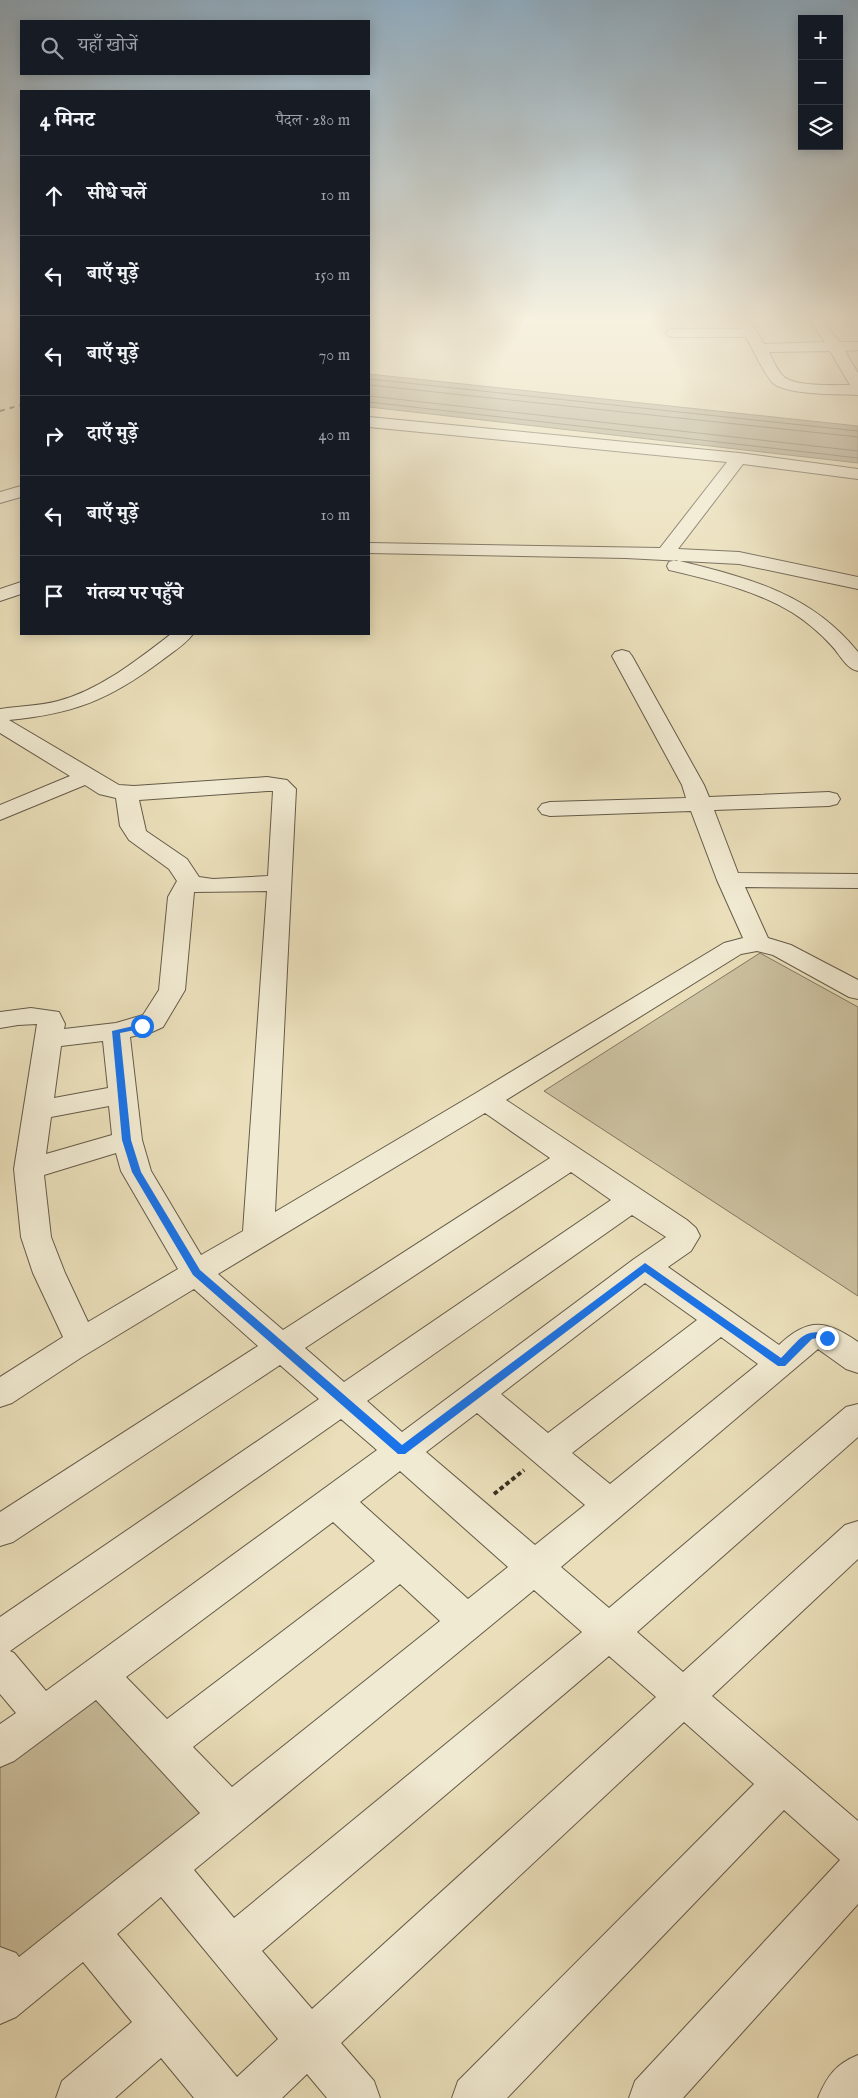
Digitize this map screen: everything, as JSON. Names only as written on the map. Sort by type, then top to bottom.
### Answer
[{"type":"street","points":[[370,422],[739,458],[858,474]]},
{"type":"street","points":[[666,554],[739,458]]},
{"type":"street","points":[[0,498],[20,491]]},
{"type":"street","points":[[370,548],[626,552],[745,558],[858,583]]},
{"type":"street","points":[[626,552],[761,589],[784,600],[813,617],[827,629],[858,665]]},
{"type":"street","points":[[0,595],[20,588]]},
{"type":"street","points":[[0,715],[48,710],[76,702],[139,668],[182,635]]},
{"type":"street","points":[[622,656],[693,785],[730,880],[758,944]]},
{"type":"street","points":[[0,724],[86,778],[107,789],[126,792],[266,784],[279,785],[285,789],[258,1236]]},
{"type":"street","points":[[0,813],[86,778]]},
{"type":"street","points":[[126,792],[132,826],[136,835],[178,864],[190,882],[198,886],[279,883]]},
{"type":"street","points":[[550,809],[829,799]]},
{"type":"street","points":[[730,880],[858,881]]},
{"type":"street","points":[[49,1039],[116,1031],[142,1026],[152,1021],[172,990],[180,897],[183,889],[190,882]]},
{"type":"street","points":[[0,1394],[81,1341],[486,1100],[733,948],[758,944],[782,950],[858,991]]},
{"type":"street","points":[[0,1020],[41,1016],[49,1018],[51,1024],[28,1170],[36,1237],[49,1273],[81,1341]]},
{"type":"street","points":[[116,1031],[127,1140],[136,1172],[196,1273],[858,1848]]},
{"type":"street","points":[[38,1110],[122,1095]]},
{"type":"street","points":[[0,1748],[401,1451],[645,1267],[680,1243],[685,1236],[676,1228],[486,1100]]},
{"type":"street","points":[[28,1170],[127,1140]]},
{"type":"street","points":[[0,1531],[571,1158]]},
{"type":"street","points":[[0,1638],[632,1200]]},
{"type":"street","points":[[645,1267],[781,1363]]},
{"type":"street","points":[[547,1453],[720,1320]]},
{"type":"street","points":[[5,1987],[86,1931],[230,1815],[535,1567],[781,1363],[809,1337],[816,1334],[827,1338],[858,1360]]},
{"type":"street","points":[[477,1394],[610,1505]]},
{"type":"street","points":[[232,1948],[610,1632],[858,1416]]},
{"type":"street","points":[[335,1500],[467,1622]]},
{"type":"street","points":[[248,2098],[858,1536]]},
{"type":"street","points":[[164,1745],[402,1561]]},
{"type":"street","points":[[0,1665],[43,1716]]},
{"type":"street","points":[[99,1675],[230,1815]]},
{"type":"street","points":[[475,2098],[783,1783]]},
{"type":"street","points":[[164,1868],[357,2098]]},
{"type":"street","points":[[652,2098],[858,1872]]},
{"type":"street","points":[[86,1931],[224,2098]]},
{"type":"street","points":[[80,2098],[164,2025]]},
{"type":"street","points":[[841,2098],[858,2078]]},
{"type":"path","points":[[471,1511],[547,1453]]},
{"type":"shaded area","points":[[760,953],[858,1007],[858,1296],[544,1091]]},
{"type":"shaded area","points":[[104,1692],[213,1817],[15,1977],[0,1956],[0,1768]]},
{"type":"water","points":[[456,417],[772,417],[858,426],[858,463]]},
{"type":"route","points":[[142,1026],[116,1031],[127,1140],[136,1172],[196,1273],[401,1451],[645,1267],[781,1363],[809,1337],[816,1334],[827,1338]]}]
